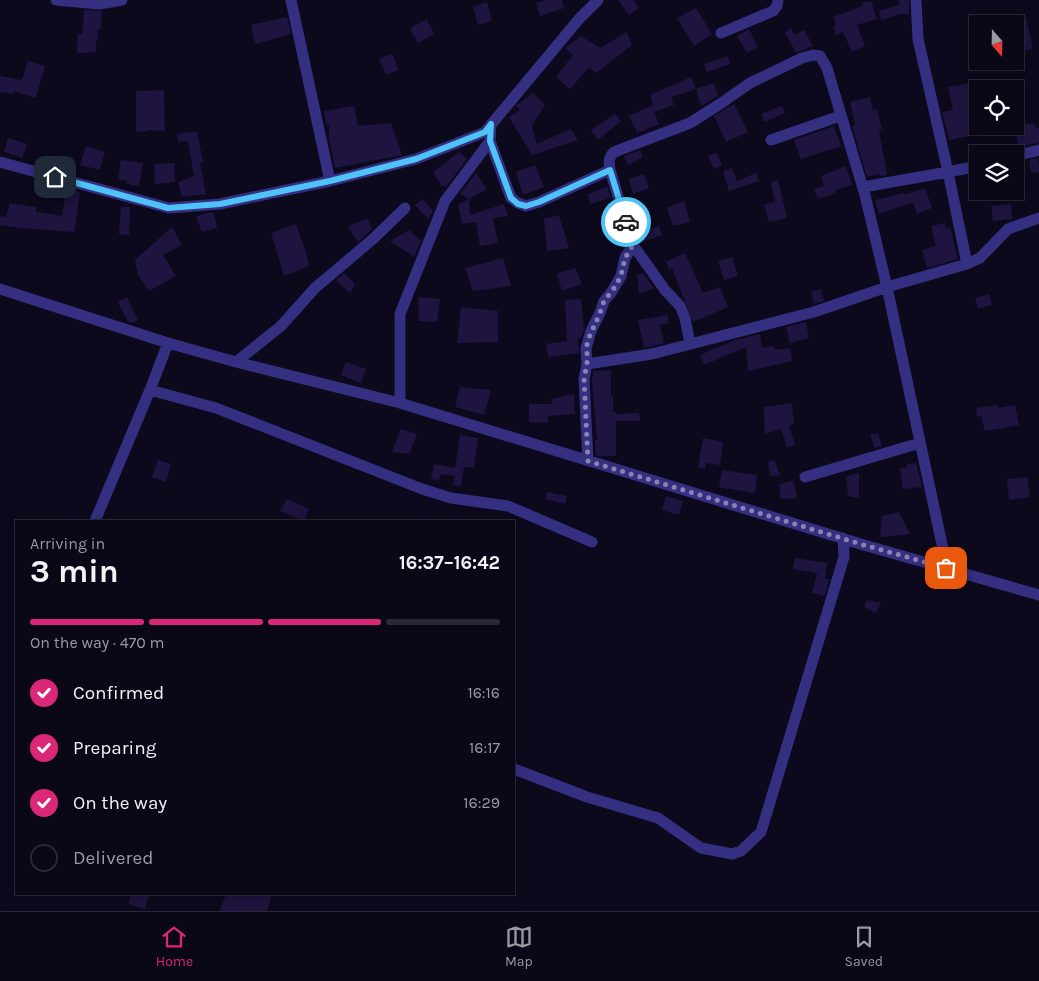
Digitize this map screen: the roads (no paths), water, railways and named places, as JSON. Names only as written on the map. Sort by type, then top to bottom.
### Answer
[{"type":"street","points":[[56,0],[99,4],[122,0]]},
{"type":"street","points":[[291,0],[330,181]]},
{"type":"street","points":[[0,162],[168,208],[220,204],[330,181],[416,159],[485,132],[579,19],[598,0]]},
{"type":"street","points":[[721,33],[773,11],[777,6],[778,0]]},
{"type":"street","points":[[916,0],[918,39],[967,264]]},
{"type":"street","points":[[690,344],[685,318],[680,306],[665,290],[633,245],[608,161],[614,152],[690,123],[750,83],[813,55],[820,56],[824,61],[863,187],[887,287],[946,568]]},
{"type":"street","points":[[771,140],[840,116]]},
{"type":"street","points":[[491,124],[490,141],[511,198],[518,204],[526,206],[539,202],[610,170]]},
{"type":"street","points":[[400,403],[400,314],[444,201],[490,141]]},
{"type":"street","points":[[1024,154],[1039,150]]},
{"type":"street","points":[[863,187],[969,168]]},
{"type":"street","points":[[236,362],[281,326],[315,288],[405,208]]},
{"type":"street","points":[[587,364],[652,354],[814,312],[887,287],[967,264],[980,258],[1008,229],[1039,218]]},
{"type":"street","points":[[588,461],[584,379],[587,364],[586,348],[604,301],[621,276],[625,258],[633,245]]},
{"type":"street","points":[[0,289],[168,343],[400,403],[864,545],[1039,595]]},
{"type":"street","points":[[95,520],[168,343]]},
{"type":"street","points":[[150,390],[216,408],[422,489],[451,498],[508,506],[592,542]]},
{"type":"street","points":[[805,477],[920,443]]},
{"type":"street","points":[[515,769],[587,797],[658,818],[701,848],[732,854],[742,851],[760,832],[844,557],[843,538]]},
{"type":"street","points":[[844,557],[864,545]]}]
